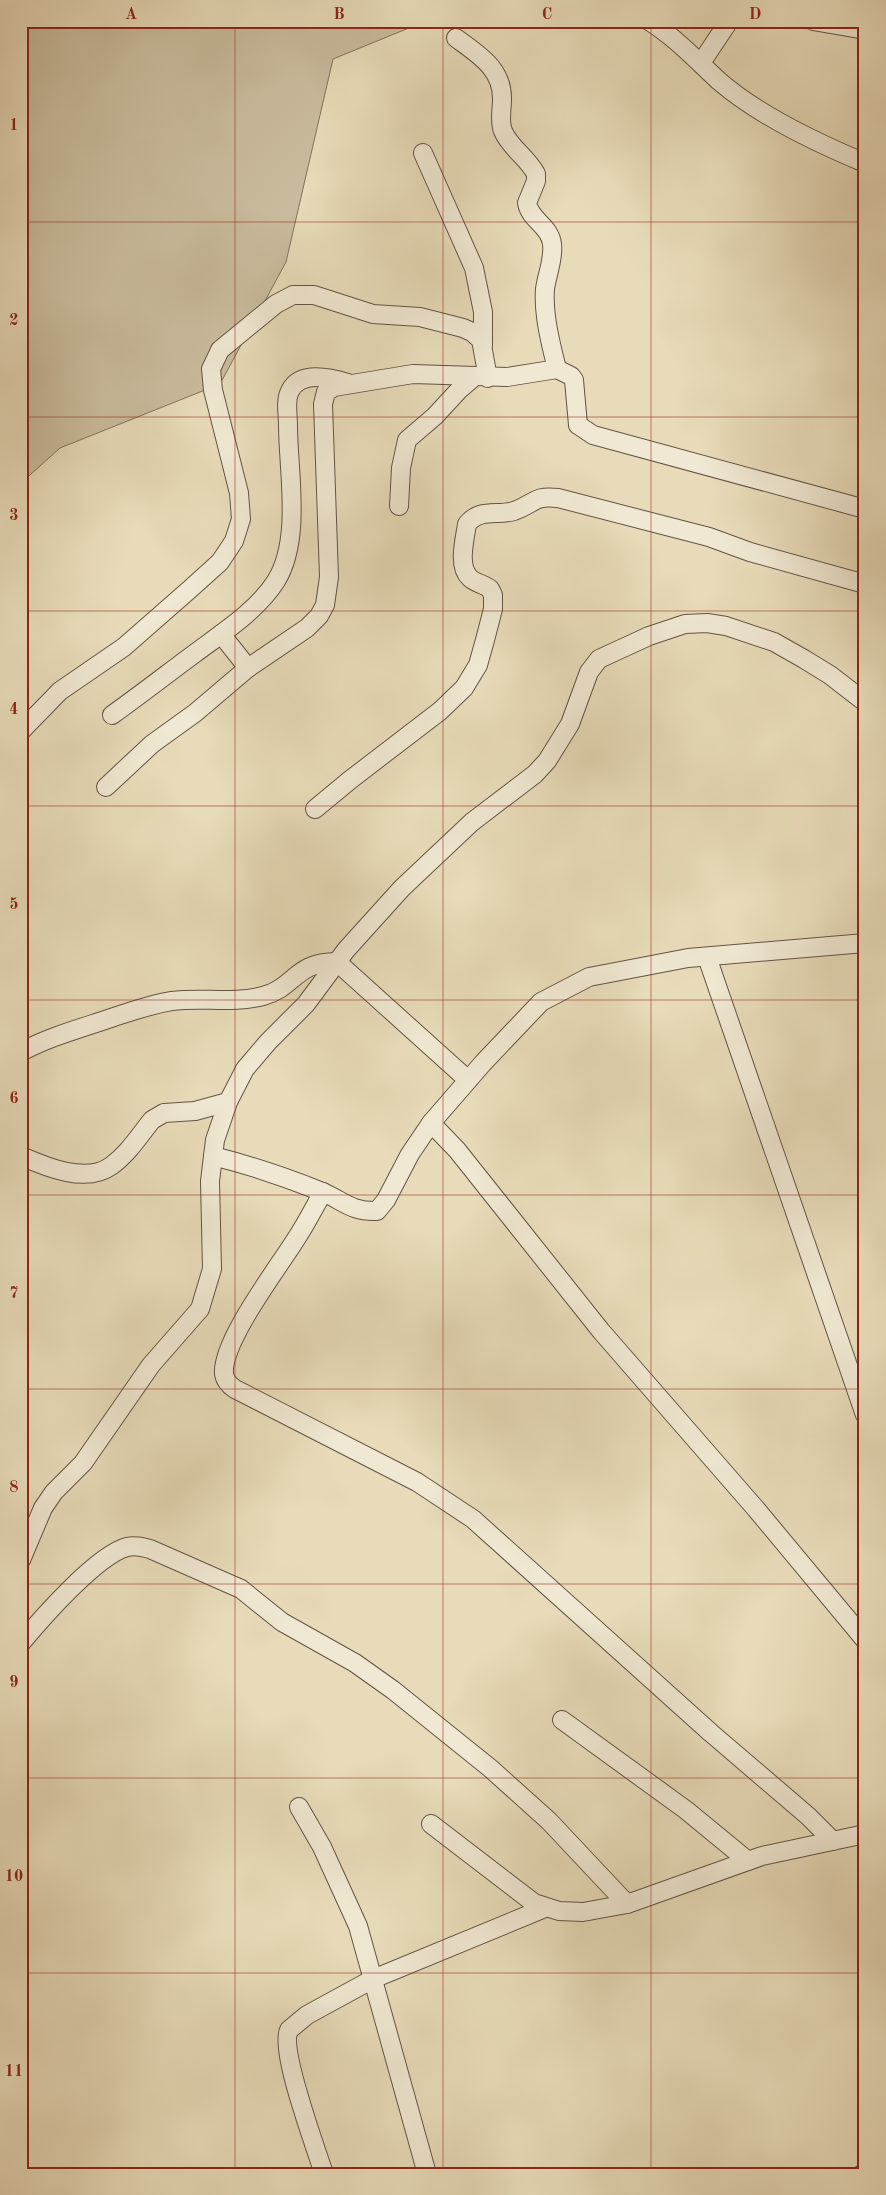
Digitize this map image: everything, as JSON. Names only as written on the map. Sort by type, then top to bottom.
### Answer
[{"type":"street","points":[[649,21],[701,63],[719,81],[758,109],[840,153],[865,163]]},
{"type":"street","points":[[701,63],[729,21]]},
{"type":"street","points":[[813,21],[865,30]]},
{"type":"street","points":[[456,38],[479,55],[499,77],[502,90],[501,127],[506,137],[536,174],[536,182],[527,203],[529,211],[549,233],[552,243],[545,292],[549,330],[557,369]]},
{"type":"street","points":[[423,153],[474,268],[483,312],[481,378]]},
{"type":"street","points":[[21,731],[60,691],[124,647],[189,590],[220,562],[234,541],[241,519],[239,493],[213,390],[211,369],[215,357],[227,343],[284,299],[303,294],[326,297],[373,314],[420,317],[446,322],[472,332],[483,345]]},
{"type":"street","points":[[106,787],[152,744],[195,712],[248,668],[302,632],[319,616],[325,605],[329,577],[323,399],[329,389],[348,383],[412,374],[481,378],[524,376],[557,369],[571,376],[574,380],[578,425],[593,435],[865,509]]},
{"type":"street","points":[[112,715],[221,634],[276,581],[284,559],[292,513],[288,435],[290,389],[302,381],[312,378],[330,378],[348,383]]},
{"type":"street","points":[[399,506],[401,468],[407,440],[435,416],[459,390],[481,378]]},
{"type":"street","points":[[315,809],[440,712],[472,676],[485,640],[494,601],[490,589],[472,580],[464,570],[463,551],[467,524],[479,515],[514,511],[540,497],[558,498],[709,537],[750,552],[865,584]]},
{"type":"street","points":[[23,1552],[43,1508],[54,1492],[83,1463],[151,1365],[200,1309],[212,1269],[210,1181],[213,1156],[228,1102],[245,1069],[318,990],[337,962],[432,858],[472,822],[535,774],[548,761],[570,724],[593,666],[610,652],[649,636],[685,624],[706,623],[726,626],[781,646],[830,675],[865,702]]},
{"type":"street","points":[[221,634],[248,668]]},
{"type":"street","points":[[213,1156],[270,1172],[323,1192],[362,1211],[377,1211],[386,1200],[410,1154],[431,1123],[468,1080],[541,1002],[564,988],[589,977],[614,971],[707,957],[865,943]]},
{"type":"street","points":[[707,957],[865,1415]]},
{"type":"street","points":[[21,1052],[67,1031],[151,1005],[186,1000],[229,1001],[265,995],[282,987],[309,966],[337,962]]},
{"type":"street","points":[[337,962],[468,1080]]},
{"type":"street","points":[[21,1156],[77,1174],[99,1172],[109,1168],[121,1158],[152,1120],[159,1116],[228,1102]]},
{"type":"street","points":[[431,1123],[457,1150],[601,1332],[756,1509],[865,1640]]},
{"type":"street","points":[[323,1192],[245,1319],[226,1358],[224,1369],[226,1381],[235,1389],[418,1482],[473,1519],[711,1733],[808,1816],[833,1841]]},
{"type":"street","points":[[21,1643],[75,1586],[103,1561],[126,1547],[150,1549],[241,1589],[282,1622],[356,1663],[490,1768],[549,1821],[628,1904]]},
{"type":"street","points":[[562,1720],[680,1805],[748,1861]]},
{"type":"street","points":[[299,1807],[326,1855],[358,1926],[427,2174]]},
{"type":"street","points":[[431,1824],[523,1895],[545,1908],[559,1911],[583,1912],[628,1904],[748,1861],[865,1834]]},
{"type":"street","points":[[324,2174],[293,2074],[288,2050],[287,2033],[293,2025],[307,2015],[373,1979],[545,1908]]},
{"type":"shaded area","points":[[21,21],[426,21],[333,59],[286,262],[220,384],[60,448],[21,483]]}]
